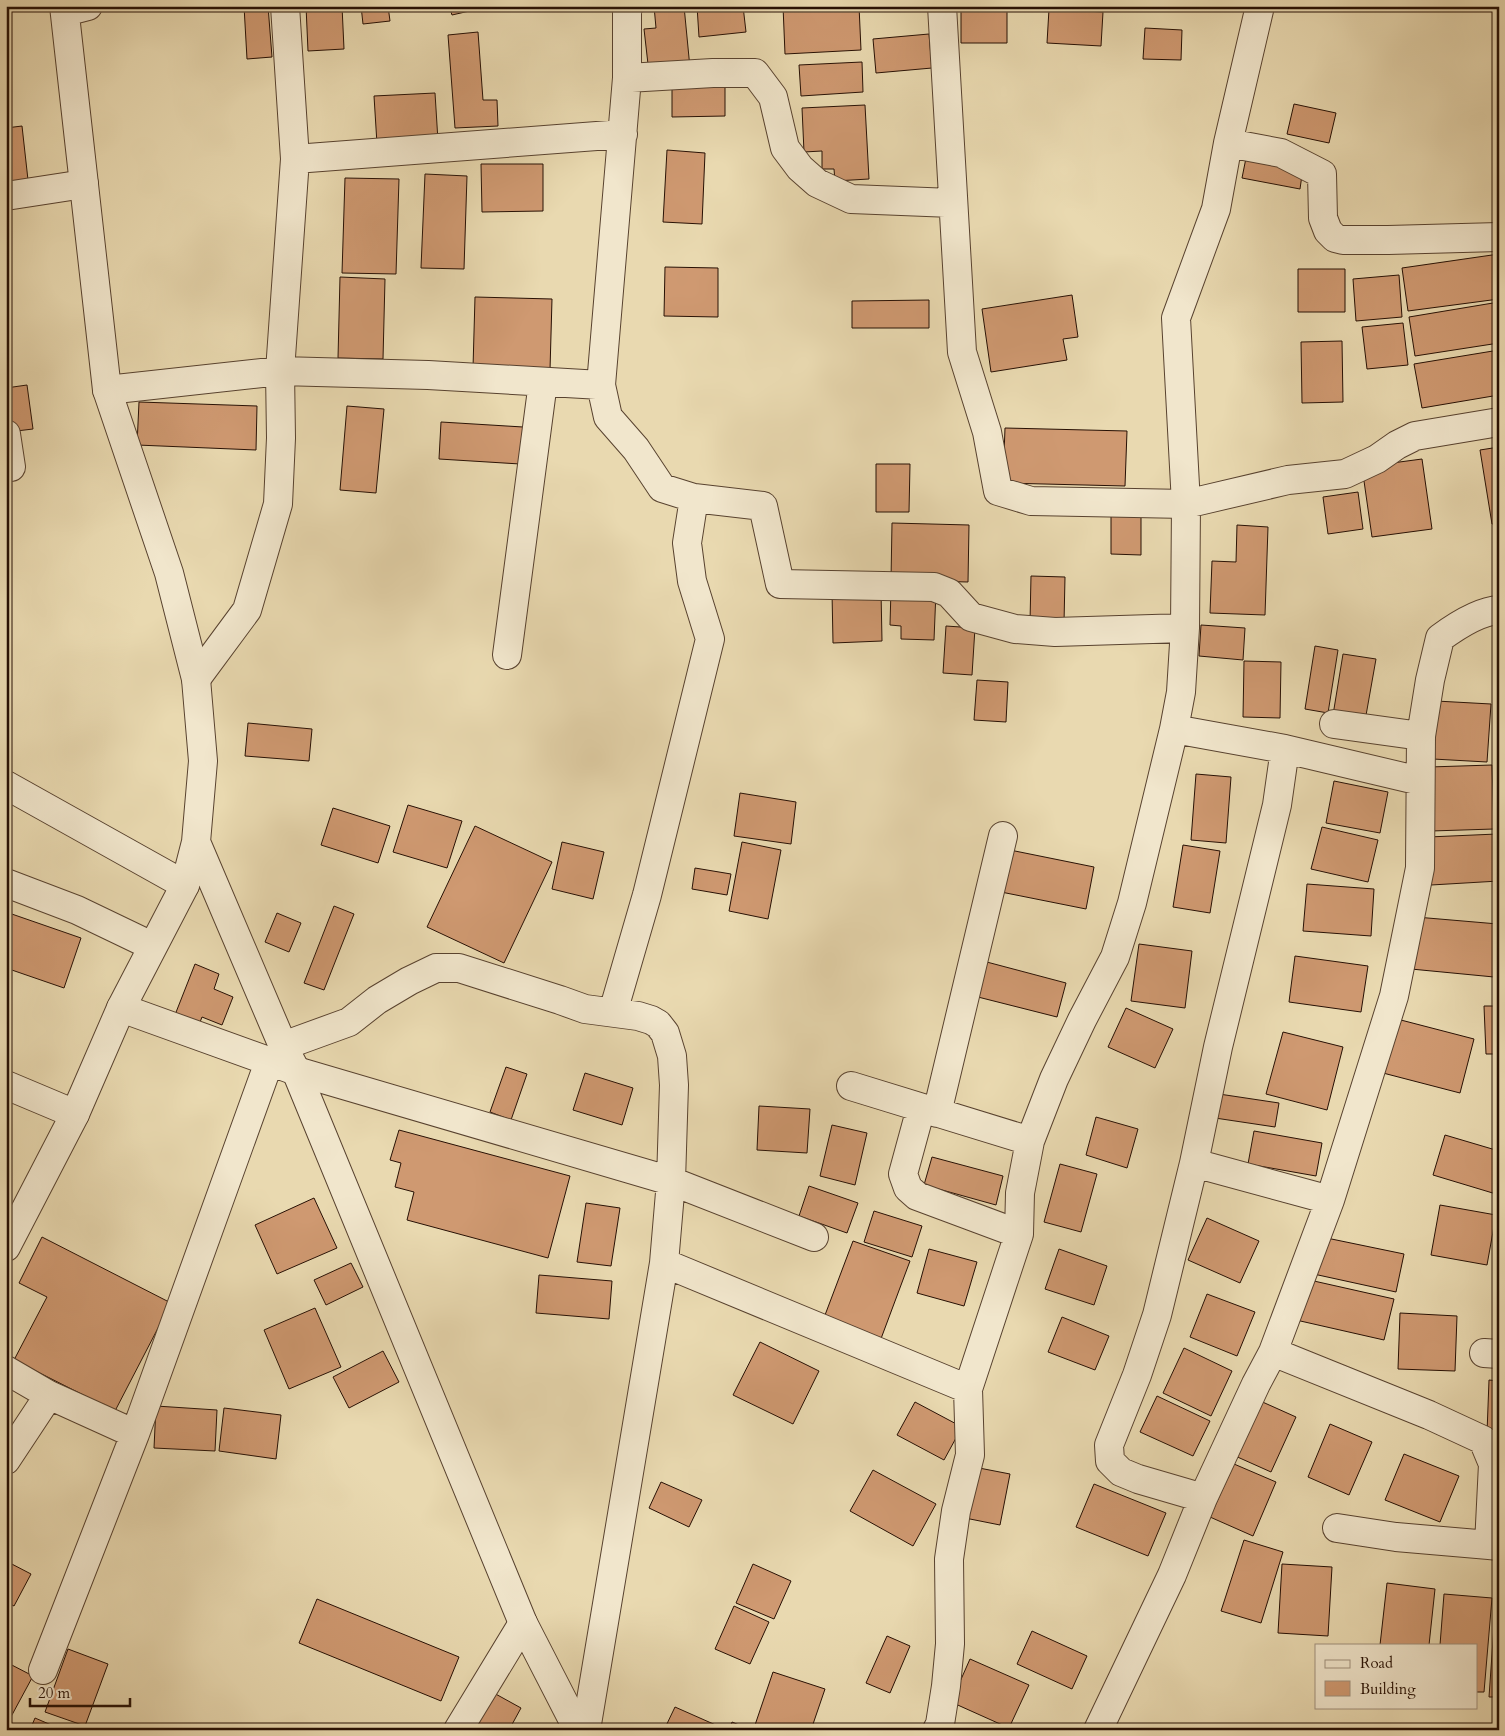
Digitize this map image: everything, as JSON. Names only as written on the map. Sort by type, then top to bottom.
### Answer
[{"type":"street","points":[[196,680],[247,610],[278,504],[282,438],[280,371],[295,159],[285,6]]},
{"type":"street","points":[[628,6],[628,78],[602,385],[608,417],[636,449],[662,488],[694,498],[762,506],[780,584],[934,587],[948,593],[971,616],[1015,629],[1055,632],[1185,628]]},
{"type":"street","points":[[942,6],[962,352],[987,432],[998,491],[1031,501],[1186,504],[1288,480],[1345,474],[1377,459],[1397,445],[1415,436],[1499,422]]},
{"type":"street","points":[[937,1730],[940,1724],[946,1686],[950,1644],[949,1559],[956,1511],[970,1455],[968,1388],[1019,1234],[1020,1193],[1030,1141],[1054,1079],[1115,957],[1132,903],[1174,729],[1181,692],[1185,628],[1186,504],[1176,318],[1216,209],[1228,143],[1260,6]]},
{"type":"street","points":[[6,1247],[75,1114],[121,1008],[184,885],[196,842],[203,761],[196,680],[169,574],[107,390],[84,184],[72,8]]},
{"type":"street","points":[[628,78],[713,73],[755,73],[773,98],[785,148],[800,168],[817,182],[851,199],[952,203]]},
{"type":"street","points":[[295,159],[623,134]]},
{"type":"street","points":[[1228,143],[1281,153],[1322,174],[1323,218],[1328,230],[1335,238],[1343,240],[1388,240],[1499,237]]},
{"type":"street","points":[[6,196],[84,184]]},
{"type":"street","points":[[107,390],[280,371],[428,375],[602,385]]},
{"type":"street","points":[[507,655],[543,382]]},
{"type":"street","points":[[6,434],[11,467]]},
{"type":"street","points":[[613,1012],[647,895],[710,639],[692,581],[687,542],[694,498]]},
{"type":"street","points":[[1098,1730],[1172,1575],[1203,1498],[1273,1352],[1330,1200],[1394,996],[1420,868],[1421,736],[1430,680],[1440,638],[1461,623],[1493,610],[1499,610]]},
{"type":"street","points":[[1334,724],[1421,736]]},
{"type":"street","points":[[1174,729],[1285,748],[1420,781]]},
{"type":"street","points":[[1203,1498],[1138,1479],[1121,1472],[1110,1461],[1108,1445],[1133,1384],[1157,1315],[1194,1163],[1220,1038],[1277,805],[1285,748]]},
{"type":"street","points":[[6,785],[184,885]]},
{"type":"street","points":[[1003,836],[929,1110],[904,1174],[908,1188],[917,1196],[1019,1234]]},
{"type":"street","points":[[42,1670],[135,1434],[276,1054],[196,842]]},
{"type":"street","points":[[6,883],[77,910],[152,946]]},
{"type":"street","points":[[276,1054],[349,1022],[377,1000],[436,968],[459,968],[585,1009],[638,1016],[651,1020],[658,1024],[668,1040],[672,1056],[674,1085],[671,1182],[664,1263],[586,1730]]},
{"type":"street","points":[[121,1008],[276,1054],[296,1071],[671,1182],[814,1237]]},
{"type":"street","points":[[296,1071],[522,1623],[578,1730]]},
{"type":"street","points":[[6,1085],[75,1114]]},
{"type":"street","points":[[851,1086],[1030,1141]]},
{"type":"street","points":[[1194,1163],[1330,1200]]},
{"type":"street","points":[[664,1263],[968,1388]]},
{"type":"street","points":[[1273,1352],[1429,1415],[1483,1440],[1493,1464],[1494,1545],[1396,1536],[1337,1528]]},
{"type":"street","points":[[6,1370],[49,1395],[135,1434]]},
{"type":"street","points":[[6,1460],[49,1395]]},
{"type":"street","points":[[458,1730],[522,1623]]},
{"type":"building","points":[[244,6],[268,6],[272,57],[247,59]]},
{"type":"building","points":[[306,6],[342,6],[344,49],[308,51]]},
{"type":"building","points":[[361,6],[388,6],[390,21],[363,24]]},
{"type":"building","points":[[395,6],[425,6],[426,9],[395,10]]},
{"type":"building","points":[[449,6],[486,6],[487,7],[452,15]]},
{"type":"building","points":[[493,6],[519,6],[494,11]]},
{"type":"building","points":[[654,6],[684,6],[690,68],[649,73],[644,29],[656,28]]},
{"type":"building","points":[[697,6],[743,6],[746,32],[699,37]]},
{"type":"building","points":[[783,6],[859,6],[861,50],[785,54]]},
{"type":"building","points":[[961,6],[1007,6],[1007,43],[961,43]]},
{"type":"building","points":[[1049,9],[1103,12],[1101,46],[1047,43]]},
{"type":"building","points":[[1145,28],[1182,30],[1181,60],[1143,59]]},
{"type":"building","points":[[478,32],[483,100],[497,100],[498,126],[455,128],[448,35]]},
{"type":"building","points":[[929,34],[932,68],[876,73],[873,39]]},
{"type":"building","points":[[862,62],[863,92],[801,96],[799,65]]},
{"type":"building","points":[[725,77],[725,116],[672,117],[672,78]]},
{"type":"building","points":[[435,93],[438,141],[377,144],[374,96]]},
{"type":"building","points":[[1294,104],[1336,113],[1329,143],[1287,134]]},
{"type":"building","points":[[865,105],[869,179],[835,181],[834,169],[822,169],[822,151],[804,152],[802,108]]},
{"type":"building","points":[[22,126],[28,180],[6,183],[6,128]]},
{"type":"building","points":[[667,150],[705,153],[702,224],[663,222]]},
{"type":"building","points":[[1246,158],[1303,168],[1300,189],[1242,178]]},
{"type":"building","points":[[481,164],[543,164],[543,211],[482,212]]},
{"type":"building","points":[[425,174],[467,176],[464,269],[421,268]]},
{"type":"building","points":[[345,178],[399,179],[396,274],[342,273]]},
{"type":"building","points":[[1499,254],[1499,299],[1408,311],[1402,268]]},
{"type":"building","points":[[665,267],[718,268],[718,317],[664,316]]},
{"type":"building","points":[[1298,269],[1345,269],[1345,312],[1298,312]]},
{"type":"building","points":[[1399,275],[1402,317],[1356,321],[1353,279]]},
{"type":"building","points":[[340,277],[385,279],[383,359],[338,358]]},
{"type":"building","points":[[1072,295],[1078,337],[1063,339],[1067,360],[991,372],[982,309]]},
{"type":"building","points":[[475,297],[552,299],[550,370],[473,368]]},
{"type":"building","points":[[929,300],[929,328],[852,328],[852,301]]},
{"type":"building","points":[[1499,302],[1499,343],[1415,356],[1409,317]]},
{"type":"building","points":[[1403,323],[1408,365],[1367,369],[1362,327]]},
{"type":"building","points":[[1342,341],[1343,402],[1302,403],[1301,342]]},
{"type":"building","points":[[1499,350],[1499,395],[1422,408],[1414,364]]},
{"type":"building","points":[[27,385],[33,429],[8,432],[6,388]]},
{"type":"building","points":[[139,402],[257,406],[256,450],[137,445]]},
{"type":"building","points":[[347,406],[384,409],[376,493],[340,490]]},
{"type":"building","points":[[441,422],[523,427],[520,464],[439,459]]},
{"type":"building","points":[[1005,428],[1127,431],[1125,486],[1003,483]]},
{"type":"building","points":[[1499,447],[1499,523],[1492,524],[1480,450]]},
{"type":"building","points":[[1422,459],[1432,529],[1372,537],[1362,467]]},
{"type":"building","points":[[876,464],[910,464],[909,512],[876,512]]},
{"type":"building","points":[[1358,492],[1363,529],[1328,534],[1323,497]]},
{"type":"building","points":[[1111,512],[1141,512],[1141,555],[1111,554]]},
{"type":"building","points":[[892,523],[969,525],[968,582],[891,580]]},
{"type":"building","points":[[1237,525],[1268,527],[1265,615],[1210,613],[1212,561],[1236,562]]},
{"type":"building","points":[[1031,576],[1065,577],[1064,623],[1030,622]]},
{"type":"building","points":[[891,589],[936,591],[934,640],[901,639],[901,626],[890,625]]},
{"type":"building","points":[[881,591],[882,641],[833,643],[832,592]]},
{"type":"building","points":[[1201,625],[1245,628],[1243,660],[1199,656]]},
{"type":"building","points":[[946,626],[975,628],[972,675],[943,673]]},
{"type":"building","points":[[1315,646],[1338,650],[1328,713],[1305,709]]},
{"type":"building","points":[[1343,654],[1376,659],[1365,721],[1333,715]]},
{"type":"building","points":[[1244,661],[1281,662],[1280,718],[1243,717]]},
{"type":"building","points":[[977,680],[1008,682],[1006,722],[974,720]]},
{"type":"building","points":[[1436,701],[1491,704],[1487,762],[1433,759]]},
{"type":"building","points":[[1496,702],[1499,702],[1499,750],[1497,750]]},
{"type":"building","points":[[248,723],[312,729],[309,761],[245,756]]},
{"type":"building","points":[[1492,765],[1494,829],[1431,831],[1429,767]]},
{"type":"building","points":[[1196,774],[1231,777],[1226,843],[1191,840]]},
{"type":"building","points":[[1334,781],[1388,792],[1380,833],[1326,823]]},
{"type":"building","points":[[740,793],[796,802],[791,844],[734,836]]},
{"type":"building","points":[[408,805],[462,821],[447,868],[393,852]]},
{"type":"building","points":[[333,808],[390,826],[378,863],[321,845]]},
{"type":"building","points":[[475,826],[552,862],[504,963],[427,927]]},
{"type":"building","points":[[1322,827],[1378,840],[1368,882],[1311,869]]},
{"type":"building","points":[[1497,834],[1499,881],[1431,885],[1428,837]]},
{"type":"building","points":[[562,842],[604,852],[593,899],[552,889]]},
{"type":"building","points":[[742,842],[781,850],[768,919],[729,911]]},
{"type":"building","points":[[1183,845],[1220,851],[1210,913],[1173,907]]},
{"type":"building","points":[[1005,849],[1094,867],[1086,909],[996,891]]},
{"type":"building","points":[[695,868],[731,874],[727,895],[692,889]]},
{"type":"building","points":[[1307,884],[1374,889],[1371,936],[1303,931]]},
{"type":"building","points":[[334,906],[354,914],[324,990],[304,983]]},
{"type":"building","points":[[6,912],[81,938],[64,988],[6,968]]},
{"type":"building","points":[[277,913],[301,923],[289,952],[265,942]]},
{"type":"building","points":[[1416,917],[1498,924],[1494,977],[1411,969]]},
{"type":"building","points":[[1139,944],[1192,951],[1185,1008],[1131,1001]]},
{"type":"building","points":[[1295,956],[1368,966],[1361,1012],[1289,1002]]},
{"type":"building","points":[[983,961],[1066,983],[1057,1017],[974,996]]},
{"type":"building","points":[[195,964],[219,974],[214,989],[233,997],[222,1025],[202,1017],[195,1035],[171,1025]]},
{"type":"building","points":[[1484,1006],[1499,1006],[1499,1054],[1486,1054]]},
{"type":"building","points":[[1126,1008],[1173,1029],[1155,1068],[1108,1047]]},
{"type":"building","points":[[1397,1019],[1474,1039],[1460,1093],[1383,1073]]},
{"type":"building","points":[[1283,1032],[1343,1047],[1327,1110],[1266,1094]]},
{"type":"building","points":[[506,1067],[527,1074],[511,1120],[490,1112]]},
{"type":"building","points":[[585,1073],[633,1088],[622,1125],[573,1110]]},
{"type":"building","points":[[1219,1094],[1279,1103],[1275,1127],[1215,1118]]},
{"type":"building","points":[[759,1106],[810,1109],[807,1153],[757,1150]]},
{"type":"building","points":[[1096,1117],[1138,1129],[1127,1168],[1086,1155]]},
{"type":"building","points":[[832,1125],[867,1133],[855,1185],[820,1176]]},
{"type":"building","points":[[399,1130],[570,1176],[548,1258],[407,1220],[414,1192],[395,1187],[401,1163],[390,1160]]},
{"type":"building","points":[[1254,1131],[1322,1143],[1316,1176],[1248,1164]]},
{"type":"building","points":[[1445,1135],[1499,1151],[1499,1184],[1496,1194],[1433,1175]]},
{"type":"building","points":[[932,1157],[1003,1176],[996,1205],[924,1185]]},
{"type":"building","points":[[1060,1164],[1097,1174],[1081,1232],[1044,1222]]},
{"type":"building","points":[[809,1186],[858,1203],[847,1233],[799,1216]]},
{"type":"building","points":[[314,1198],[337,1248],[277,1274],[255,1225]]},
{"type":"building","points":[[586,1203],[620,1208],[611,1266],[577,1262]]},
{"type":"building","points":[[1440,1205],[1496,1215],[1487,1265],[1431,1255]]},
{"type":"building","points":[[874,1211],[922,1226],[912,1257],[864,1242]]},
{"type":"building","points":[[1207,1218],[1259,1241],[1240,1283],[1188,1260]]},
{"type":"building","points":[[1317,1236],[1404,1254],[1396,1292],[1309,1273]]},
{"type":"building","points":[[42,1237],[171,1303],[115,1411],[14,1360],[47,1297],[19,1283]]},
{"type":"building","points":[[853,1241],[910,1261],[879,1344],[822,1323]]},
{"type":"building","points":[[929,1249],[977,1262],[964,1306],[917,1293]]},
{"type":"building","points":[[1059,1249],[1107,1266],[1094,1305],[1045,1289]]},
{"type":"building","points":[[351,1263],[363,1287],[326,1305],[314,1280]]},
{"type":"building","points":[[539,1275],[612,1281],[609,1319],[536,1313]]},
{"type":"building","points":[[1305,1279],[1394,1299],[1384,1340],[1296,1320]]},
{"type":"building","points":[[1207,1294],[1255,1312],[1237,1356],[1190,1337]]},
{"type":"building","points":[[315,1308],[341,1367],[289,1389],[264,1330]]},
{"type":"building","points":[[1400,1313],[1457,1316],[1455,1371],[1398,1369]]},
{"type":"building","points":[[1062,1317],[1109,1336],[1095,1370],[1048,1352]]},
{"type":"building","points":[[760,1342],[819,1371],[793,1424],[733,1395]]},
{"type":"building","points":[[1184,1348],[1232,1371],[1211,1416],[1163,1393]]},
{"type":"building","points":[[383,1351],[399,1382],[349,1408],[333,1377]]},
{"type":"building","points":[[1489,1380],[1499,1381],[1499,1433],[1487,1433]]},
{"type":"building","points":[[1157,1396],[1210,1421],[1193,1456],[1140,1432]]},
{"type":"building","points":[[1258,1400],[1296,1417],[1271,1472],[1233,1455]]},
{"type":"building","points":[[915,1402],[962,1427],[944,1460],[897,1435]]},
{"type":"building","points":[[156,1406],[217,1410],[215,1451],[154,1448]]},
{"type":"building","points":[[224,1408],[281,1415],[276,1459],[219,1451]]},
{"type":"building","points":[[1330,1424],[1372,1442],[1349,1495],[1308,1477]]},
{"type":"building","points":[[1404,1454],[1459,1476],[1440,1522],[1385,1500]]},
{"type":"building","points":[[1234,1464],[1276,1482],[1253,1536],[1210,1517]]},
{"type":"building","points":[[974,1467],[1010,1474],[1000,1525],[965,1518]]},
{"type":"building","points":[[873,1470],[936,1504],[913,1546],[850,1511]]},
{"type":"building","points":[[661,1482],[702,1500],[689,1527],[649,1508]]},
{"type":"building","points":[[1094,1484],[1166,1513],[1148,1556],[1076,1527]]},
{"type":"building","points":[[1244,1540],[1283,1552],[1261,1623],[1221,1611]]},
{"type":"building","points":[[6,1561],[31,1574],[14,1606],[6,1602]]},
{"type":"building","points":[[753,1564],[791,1581],[774,1619],[736,1603]]},
{"type":"building","points":[[1282,1564],[1332,1567],[1328,1636],[1278,1633]]},
{"type":"building","points":[[1387,1583],[1435,1589],[1429,1644],[1380,1644]]},
{"type":"building","points":[[1444,1594],[1492,1598],[1484,1692],[1478,1692],[1478,1644],[1440,1644]]},
{"type":"building","points":[[1496,1597],[1499,1597],[1499,1697],[1489,1697]]},
{"type":"building","points":[[317,1599],[459,1657],[441,1701],[299,1643]]},
{"type":"building","points":[[734,1606],[769,1622],[750,1664],[715,1649]]},
{"type":"building","points":[[1032,1631],[1087,1656],[1072,1689],[1017,1664]]},
{"type":"building","points":[[887,1636],[910,1646],[890,1693],[866,1683]]},
{"type":"building","points":[[68,1649],[108,1664],[85,1726],[45,1712]]},
{"type":"building","points":[[970,1659],[1029,1685],[1009,1728],[951,1702]]},
{"type":"building","points":[[6,1662],[33,1676],[6,1726]]},
{"type":"building","points":[[773,1672],[825,1689],[811,1730],[760,1730],[754,1728]]},
{"type":"building","points":[[492,1692],[521,1708],[509,1730],[472,1730]]},
{"type":"building","points":[[675,1707],[727,1730],[664,1730]]},
{"type":"building","points":[[35,1718],[63,1730],[30,1730]]},
{"type":"building","points":[[732,1722],[751,1730],[729,1730]]}]
